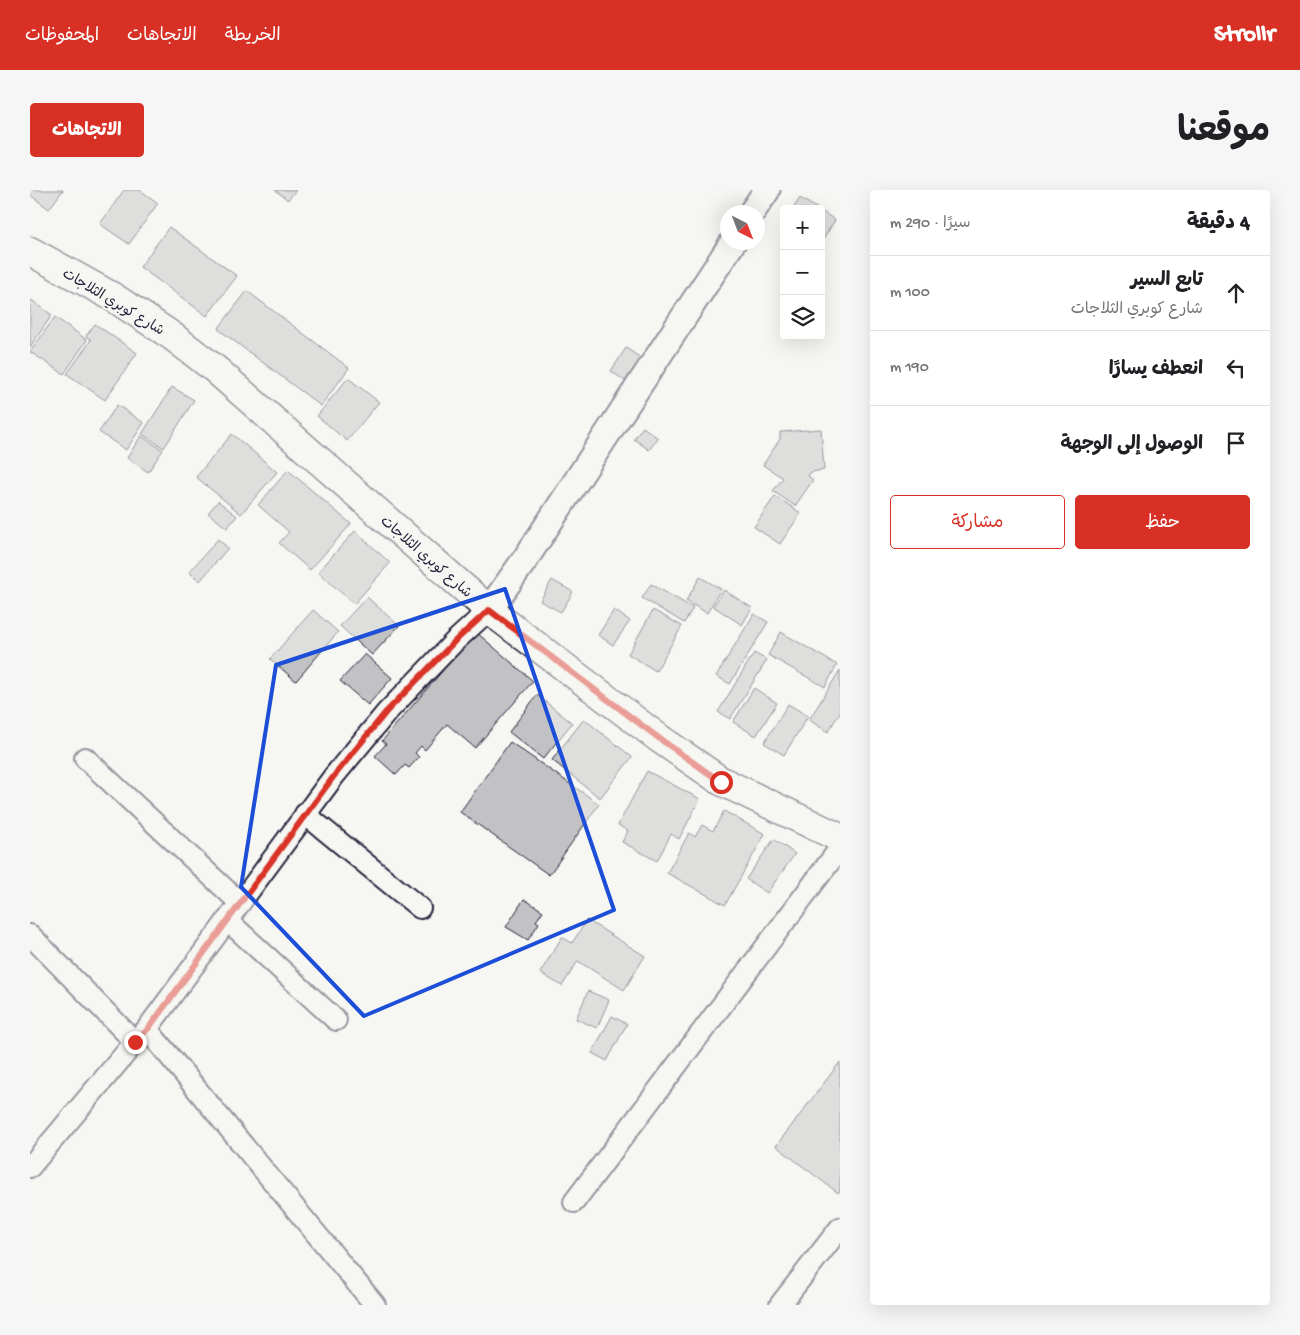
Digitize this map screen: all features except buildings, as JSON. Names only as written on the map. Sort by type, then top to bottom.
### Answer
[{"type":"main road","name":"شارع كوبري الثلاجات","points":[[30,251],[113,298],[172,336],[215,369],[489,610],[660,739],[721,782],[840,838]]},
{"type":"street","points":[[757,205],[767,190]]},
{"type":"street","points":[[30,1167],[141,1036],[305,814],[386,712],[455,641],[489,610],[526,558],[727,250]]},
{"type":"street","points":[[85,758],[240,903]]},
{"type":"street","points":[[305,814],[420,908]]},
{"type":"street","points":[[574,1202],[840,848]]},
{"type":"street","points":[[227,920],[336,1020]]},
{"type":"street","points":[[30,935],[141,1036],[375,1305]]},
{"type":"street","points":[[780,1305],[840,1228]]},
{"type":"highlighted area","points":[[505,589],[614,910],[364,1016],[241,887],[276,665]]},
{"type":"route","points":[[135,1042],[148,1029],[334,776],[386,712],[455,641],[489,610],[660,739],[721,782]]}]
